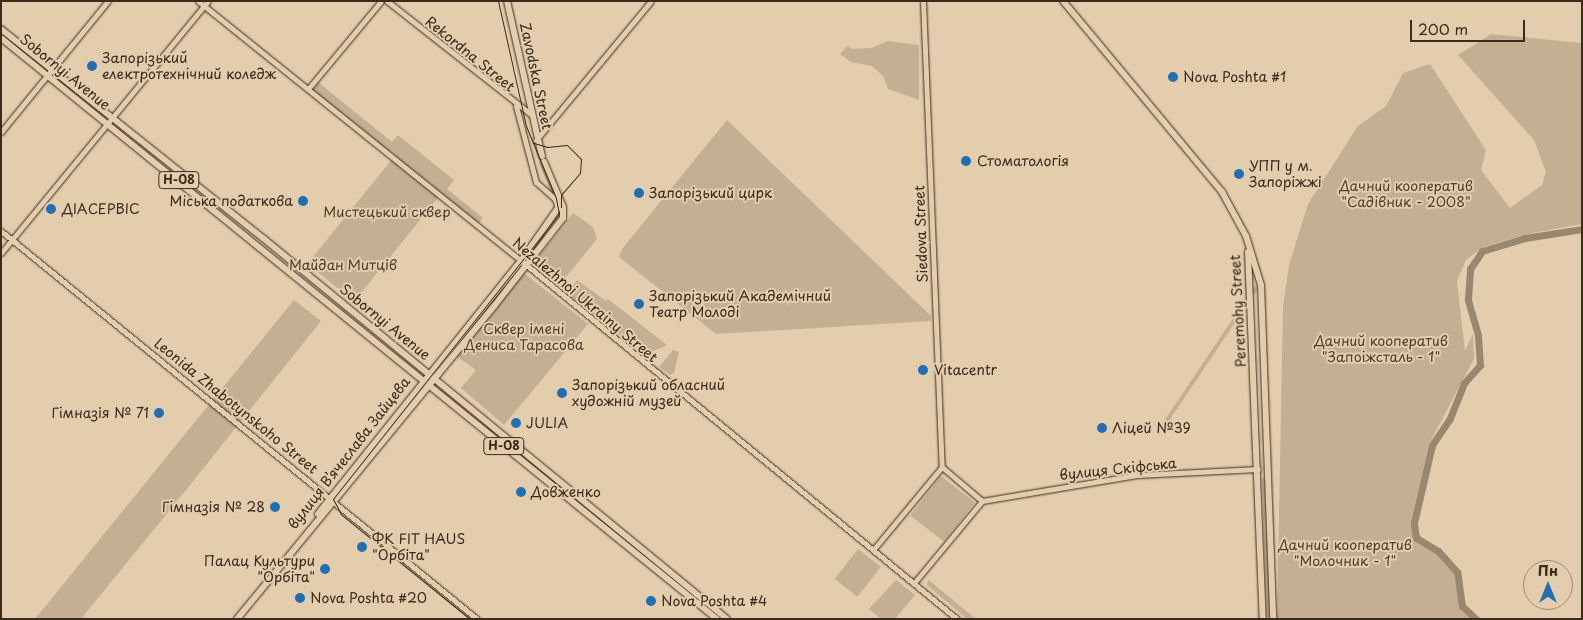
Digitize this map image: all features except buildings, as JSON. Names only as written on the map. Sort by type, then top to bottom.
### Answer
[{"type":"main road","name":"Zavodska Street","points":[[507,1],[536,140],[563,218]]},
{"type":"main road","points":[[1063,1],[1222,192],[1246,236]]},
{"type":"main road","name":"Sobornyi Avenue","points":[[1,29],[53,69],[111,121]]},
{"type":"main road","name":"Sobornyi Avenue","points":[[1,38],[111,121],[426,376],[717,619]]},
{"type":"main road","name":"вулиця Вʼячеслава Зайцева","points":[[333,499],[426,376],[521,261],[560,208]]},
{"type":"main road","name":"вулиця Вʼячеслава Зайцева","points":[[235,619],[333,499],[433,382],[527,266],[563,218]]},
{"type":"main road","name":"Peremohy Street","points":[[1246,236],[1260,285],[1273,619]]},
{"type":"main road","name":"Peremohy Street","points":[[1246,236],[1258,469],[1263,619]]},
{"type":"main road","name":"Sobornyi Avenue","points":[[433,382],[727,619]]},
{"type":"main road","points":[[1258,469],[1268,468]]},
{"type":"street","points":[[1,132],[108,1]]},
{"type":"street","name":"Nezalezhnoi Ukrainy Street","points":[[198,1],[206,4],[308,90],[521,261],[957,619]]},
{"type":"street","points":[[308,90],[381,1]]},
{"type":"street","name":"Rekordna Street","points":[[387,1],[516,105],[532,115]]},
{"type":"street","points":[[536,140],[651,1]]},
{"type":"street","name":"Siedova Street","points":[[923,1],[942,467]]},
{"type":"street","points":[[1,253],[206,4]]},
{"type":"street","name":"Rekordna Street","points":[[516,105],[536,182],[555,199],[560,208]]},
{"type":"street","name":"Leonida Zhabotynskoho Street","points":[[1,231],[333,499],[477,619]]},
{"type":"street","points":[[872,550],[942,467],[982,501],[914,583]]},
{"type":"street","name":"вулиця Скіфська","points":[[982,501],[1137,475],[1258,469]]},
{"type":"green space","points":[[1491,34],[1582,43],[1582,224],[1533,233],[1483,247],[1466,260],[1457,281],[1465,351],[1473,334],[1474,359],[1429,444],[1412,522],[1413,539],[1435,551],[1454,570],[1460,608],[1472,619],[1277,619],[1283,307],[1289,265],[1308,204],[1358,126],[1386,106],[1403,73],[1430,64],[1486,150],[1481,170],[1510,208],[1542,185],[1546,172],[1534,140],[1458,55]]},
{"type":"green space","points":[[888,41],[919,45],[919,100],[888,89],[883,76],[872,66],[851,62],[840,54],[848,46],[852,49],[871,48]]},
{"type":"green space","points":[[318,82],[392,142],[398,135],[454,180],[447,189],[483,218],[478,224],[312,90]]},
{"type":"green space","points":[[727,120],[931,316],[931,321],[716,334],[619,257],[622,249]]},
{"type":"green space","name":"Мистецький сквер","points":[[393,158],[440,196],[354,301],[307,264]]},
{"type":"green space","points":[[573,213],[593,227],[597,239],[560,284],[534,262]]},
{"type":"green space","name":"Сквер імені Дениса Тарасова","points":[[524,273],[588,324],[504,425],[461,388],[476,370],[456,356]]},
{"type":"green space","points":[[577,280],[606,301],[608,299],[667,345],[645,355],[567,293]]},
{"type":"green space","points":[[1255,286],[1258,288],[1163,430],[1159,428]]},
{"type":"green space","points":[[294,300],[321,321],[186,490],[81,619],[35,619]]},
{"type":"green space","points":[[673,350],[679,352],[674,373],[670,375],[659,367]]},
{"type":"green space","points":[[941,476],[975,502],[944,542],[910,515]]},
{"type":"green space","points":[[1262,478],[1266,479],[1271,619],[1266,619]]},
{"type":"green space","points":[[858,549],[881,567],[857,597],[835,579]]},
{"type":"green space","points":[[896,580],[915,595],[895,619],[881,619],[869,609]]},
{"type":"green space","points":[[928,580],[976,619],[967,619],[927,585]]},
{"type":"waterway","points":[[1476,619],[1462,606],[1457,572],[1438,551],[1416,538],[1414,523],[1432,445],[1450,418],[1464,383],[1480,365],[1478,335],[1468,299],[1470,269],[1482,251],[1525,238],[1582,229]]},
{"type":"tram line","points":[[470,619],[341,514],[333,499],[559,214],[556,198],[526,126],[498,1]]},
{"type":"tram line","points":[[534,143],[547,147],[567,145],[581,159],[580,173],[561,195],[561,207]]},
{"type":"place","name":"Запорізький електротехнічний коледж","points":[[92,66]]},
{"type":"place","name":"Nova Poshta #1","points":[[1173,77]]},
{"type":"place","name":"Стоматологія","points":[[966,161]]},
{"type":"place","name":"УПП у м. Запоріжжі","points":[[1239,174]]},
{"type":"place","name":"Запорізький цирк","points":[[639,193]]},
{"type":"place","name":"Міська податкова","points":[[303,201]]},
{"type":"place","name":"ДІАСЕРВІС","points":[[51,209]]},
{"type":"place","name":"Запорізький Академічний Театр Молоді","points":[[639,304]]},
{"type":"place","name":"Vitacentr","points":[[923,370]]},
{"type":"place","name":"Запорізький обласний художній музей","points":[[562,393]]},
{"type":"place","name":"Гімназія № 71","points":[[159,413]]},
{"type":"place","name":"JULIA","points":[[516,423]]},
{"type":"place","name":"Ліцей №39","points":[[1102,428]]},
{"type":"place","name":"Довженко","points":[[521,492]]},
{"type":"place","name":"Гімназія № 28","points":[[275,507]]},
{"type":"place","name":"ФК FIT HAUS \"Орбіта\"","points":[[362,547]]},
{"type":"place","name":"Палац Культури \"Орбіта\"","points":[[325,569]]},
{"type":"place","name":"Nova Poshta #20","points":[[300,598]]},
{"type":"place","name":"Nova Poshta #4","points":[[651,601]]},
{"type":"park label","name":"Дачний кооператив \"Садівник - 2008\"","points":[[1406,194]]},
{"type":"park label","name":"Майдан Митців","points":[[343,265]]},
{"type":"park label","name":"Дачний кооператив \"Запоіжсталь - 1\"","points":[[1381,350]]},
{"type":"park label","name":"Дачний кооператив \"Молочник - 1\"","points":[[1345,554]]}]
